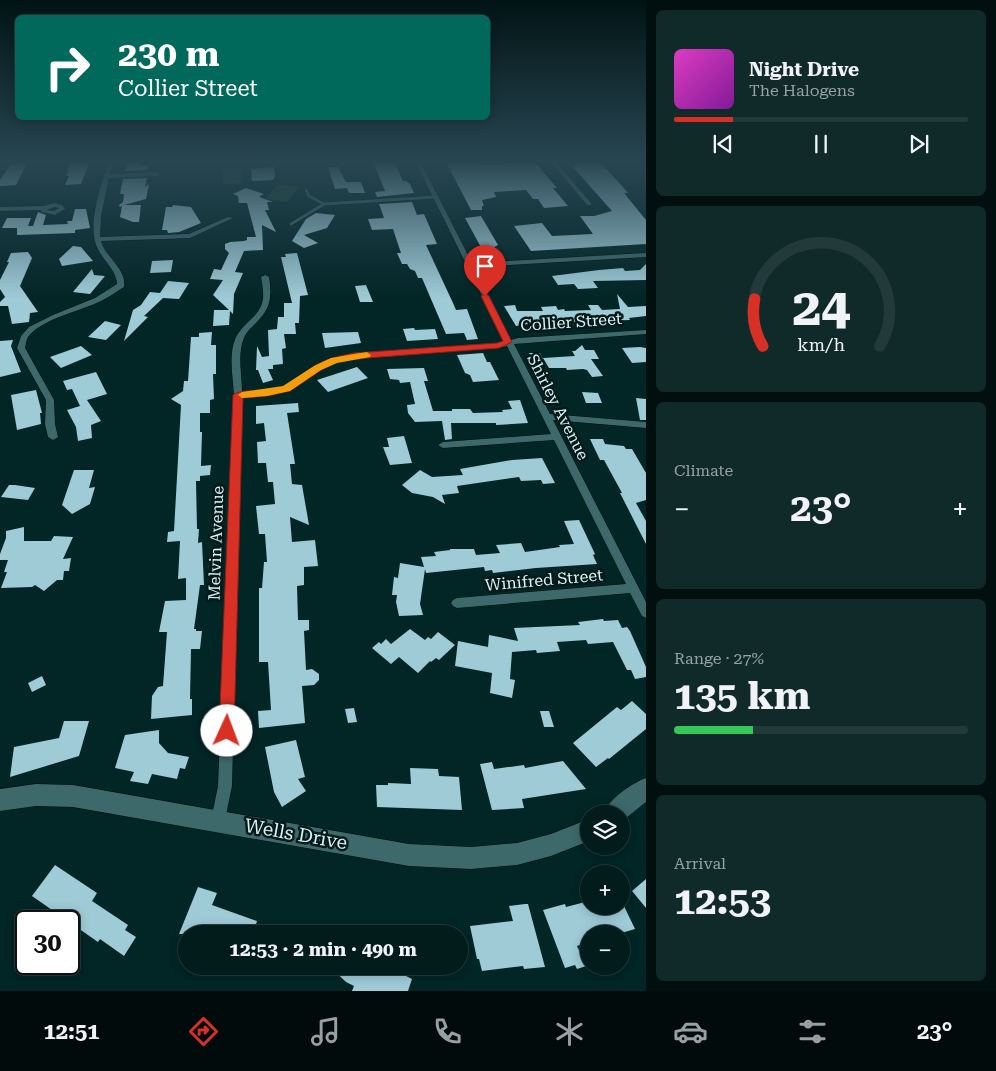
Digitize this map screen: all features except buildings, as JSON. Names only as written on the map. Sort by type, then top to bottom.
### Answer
[{"type":"main road","points":[[625,805],[646,788]]},
{"type":"main road","name":"Wells Drive","points":[[0,800],[36,795],[73,796],[409,855],[471,858],[517,854],[551,845],[580,834]]},
{"type":"street","points":[[53,437],[50,424],[50,400],[21,348],[24,337],[36,326],[96,302],[112,294],[121,285],[121,276],[99,246],[97,239],[100,207]]},
{"type":"street","name":"Shirley Avenue","points":[[440,207],[646,613]]},
{"type":"street","points":[[0,209],[44,208]]},
{"type":"street","points":[[97,239],[190,236],[230,218]]},
{"type":"street","points":[[469,265],[646,255]]},
{"type":"street","name":"Melvin Avenue","points":[[218,820],[225,786],[238,395],[237,351],[240,338],[246,328],[264,311],[268,300],[265,277]]},
{"type":"street","name":"Collier Street","points":[[238,395],[267,393],[286,389],[334,360],[354,356],[499,346],[518,340],[646,332]]},
{"type":"street","points":[[546,417],[646,425]]},
{"type":"street","points":[[443,445],[556,437]]},
{"type":"street","name":"Winifred Street","points":[[457,603],[632,588]]},
{"type":"lane","points":[[291,224],[319,207]]},
{"type":"slow traffic","points":[[242,395],[277,392],[294,385],[309,373],[334,360],[367,355]]},
{"type":"route","points":[[227,731],[238,395],[277,392],[286,389],[309,373],[334,360],[354,356],[499,346],[508,342],[485,296]]}]
